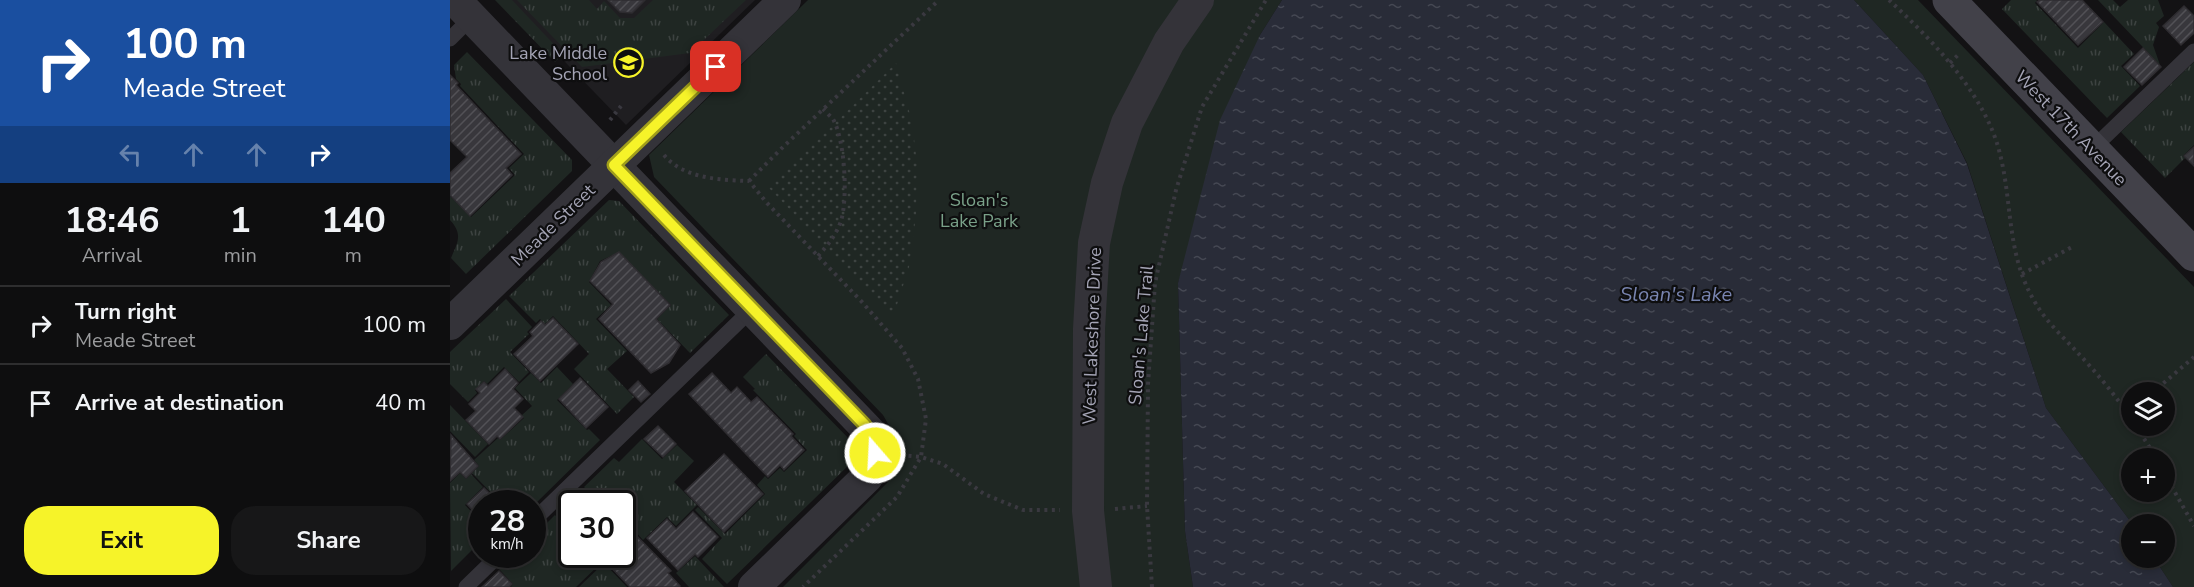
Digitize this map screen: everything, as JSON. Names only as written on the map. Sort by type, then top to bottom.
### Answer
[{"type":"street","name":"Meade Street","points":[[450,324],[785,0]]},
{"type":"street","name":"West Lakeshore Drive","points":[[1096,587],[1088,511],[1090,308],[1094,243],[1107,183],[1127,123],[1168,42],[1197,0]]},
{"type":"street","name":"West 17th Avenue","points":[[1955,2],[2194,255]]},
{"type":"street","points":[[464,9],[865,425],[872,437],[875,453],[873,465],[867,477],[754,587]]},
{"type":"lane","points":[[450,39],[464,9]]},
{"type":"lane","points":[[2092,149],[2194,51]]},
{"type":"lane","points":[[546,508],[753,308]]},
{"type":"lane","points":[[466,587],[486,568]]},
{"type":"path","points":[[671,163],[694,175],[722,180],[750,181],[939,0]]},
{"type":"path","name":"Sloan's Lake Trail","points":[[1152,587],[1147,506],[1148,384],[1155,283],[1176,190],[1202,107],[1266,0]]},
{"type":"path","points":[[1889,0],[1950,63],[1974,96],[1989,123],[2000,153],[2013,247],[2036,304],[2121,402]]},
{"type":"path","points":[[1950,63],[1965,49]]},
{"type":"path","points":[[818,256],[831,242],[840,222],[845,198],[838,135],[832,119],[823,109]]},
{"type":"path","points":[[750,181],[767,203],[862,302],[902,348],[918,379],[926,419],[921,457],[897,497],[803,587]]},
{"type":"path","points":[[2022,274],[2072,247]]},
{"type":"path","points":[[2165,382],[2194,357]]},
{"type":"path","points":[[921,457],[943,464],[984,494],[1023,510],[1088,511],[1147,506]]},
{"type":"path","points":[[2175,492],[2194,525]]},
{"type":"shaded area","name":"Lake Middle School","points":[[505,0],[755,0],[626,125]]},
{"type":"green space","points":[[495,0],[512,0],[563,54],[555,62]]},
{"type":"green space","name":"Lake Middle School","points":[[517,0],[589,0],[597,9],[604,1],[620,18],[634,18],[653,0],[746,0],[690,53],[582,67]]},
{"type":"green space","name":"Sloan's Lake Park","points":[[808,0],[1282,0],[1260,35],[1178,283],[1185,531],[1193,587],[783,587],[893,477],[896,438],[883,415],[654,177],[649,155]]},
{"type":"green space","points":[[1854,0],[1918,0],[2194,287],[2194,587],[2173,587],[2161,568],[2175,568],[2175,514],[2125,514],[2046,408],[1967,163],[1923,75]]},
{"type":"green space","points":[[2011,0],[2037,0],[2035,3],[2078,48],[2104,22],[2134,54],[2121,66],[2140,86],[2107,118],[2002,9]]},
{"type":"green space","points":[[2098,0],[2113,0],[2120,7],[2128,0],[2158,0],[2164,16],[2156,23],[2159,27],[2153,45],[2160,65]]},
{"type":"green space","points":[[467,52],[572,160],[572,171],[466,274],[451,258],[458,234],[450,220],[450,196],[471,217],[515,175],[509,168],[524,154],[456,79],[454,65]]},
{"type":"green space","points":[[2194,62],[2194,145],[2183,156],[2185,158],[2165,178],[2121,132]]},
{"type":"green space","points":[[896,63],[912,122],[917,163],[916,216],[909,267],[893,317],[769,188]]},
{"type":"green space","points":[[609,200],[619,201],[729,315],[690,353],[657,319],[671,305],[619,252],[600,261],[589,282],[611,305],[596,319],[627,351],[607,369],[634,397],[617,414],[574,369],[589,354],[553,316],[545,324],[540,319],[536,323],[509,296]]},
{"type":"green space","points":[[506,299],[532,327],[527,332],[529,334],[510,352],[529,372],[519,382],[504,367],[487,384],[484,381],[468,402],[450,384],[450,352]]},
{"type":"green space","points":[[766,354],[854,444],[856,450],[852,462],[727,584],[702,559],[722,538],[695,510],[698,507],[725,534],[765,494],[757,485],[765,476],[768,479],[780,468],[784,472],[807,450],[794,436],[796,434],[743,377]]},
{"type":"green space","points":[[557,367],[573,384],[557,400],[600,440],[546,493],[546,490],[488,490],[472,473],[479,466],[474,460],[524,418],[522,415],[532,406],[515,388],[531,373],[541,383]]},
{"type":"green space","points":[[450,405],[488,444],[475,457],[450,431]]},
{"type":"green space","points":[[642,439],[662,459],[677,445],[694,461],[674,482],[697,505],[676,526],[667,517],[643,540],[636,532],[636,490],[587,490],[584,487],[614,458],[619,462]]},
{"type":"green space","points":[[460,473],[466,479],[471,474],[483,487],[480,490],[468,490],[468,502],[465,505],[468,508],[468,554],[451,571],[450,483]]},
{"type":"green space","points":[[555,515],[558,518],[558,568],[596,568],[576,587],[511,587],[513,584],[500,568],[546,568],[546,524]]},
{"type":"green space","points":[[695,556],[724,587],[689,587],[676,573]]},
{"type":"green space","points":[[599,568],[609,568],[627,587],[579,587]]},
{"type":"water","name":"Sloan's Lake","points":[[1282,0],[1854,0],[1923,75],[1967,164],[2046,408],[2125,514],[2121,514],[2121,568],[2161,568],[2173,587],[1193,587],[1185,531],[1178,283],[1220,120],[1260,35]]},
{"type":"building","points":[[608,0],[645,0],[632,13],[620,12]]},
{"type":"building","points":[[2040,0],[2082,0],[2103,22],[2078,45],[2037,2]]},
{"type":"building","points":[[2184,6],[2194,16],[2194,33],[2181,45],[2163,26]]},
{"type":"building","points":[[2143,48],[2161,67],[2142,85],[2124,67]]},
{"type":"building","points":[[450,75],[458,83],[456,85],[521,154],[506,168],[512,175],[470,216],[450,195],[450,173],[467,157],[450,140]]},
{"type":"building","points":[[2194,147],[2194,166],[2184,156]]},
{"type":"building","points":[[619,252],[670,305],[656,319],[680,345],[669,363],[651,373],[599,319],[613,304],[590,281],[601,262]]},
{"type":"building","points":[[553,318],[578,344],[540,381],[514,354],[533,336],[530,332],[541,321],[545,325]]},
{"type":"building","points":[[505,369],[518,383],[513,389],[523,399],[514,408],[523,417],[500,439],[497,436],[489,444],[466,420],[476,411],[469,404],[480,393],[476,389],[484,382],[488,386]]},
{"type":"building","points":[[712,373],[731,393],[737,387],[751,402],[757,397],[793,434],[791,436],[804,450],[784,470],[780,465],[768,477],[689,394]]},
{"type":"building","points":[[580,378],[608,407],[586,428],[559,399]]},
{"type":"building","points":[[638,381],[650,394],[641,402],[629,390]]},
{"type":"building","points":[[658,426],[676,444],[663,457],[644,439]]},
{"type":"building","points":[[451,435],[478,466],[466,478],[460,472],[450,481]]},
{"type":"building","points":[[724,454],[763,494],[724,532],[685,491]]},
{"type":"building","points":[[693,512],[718,537],[698,557],[695,554],[678,570],[647,538],[667,519],[676,529]]},
{"type":"building","points":[[636,535],[671,571],[668,573],[680,586],[630,587],[612,568],[636,568]]},
{"type":"building","points":[[499,571],[512,584],[509,587],[482,587]]},
{"type":"place","name":"Lake Middle School","points":[[628,63]]},
{"type":"route","points":[[716,67],[614,165],[865,425],[872,437],[875,453]]}]
